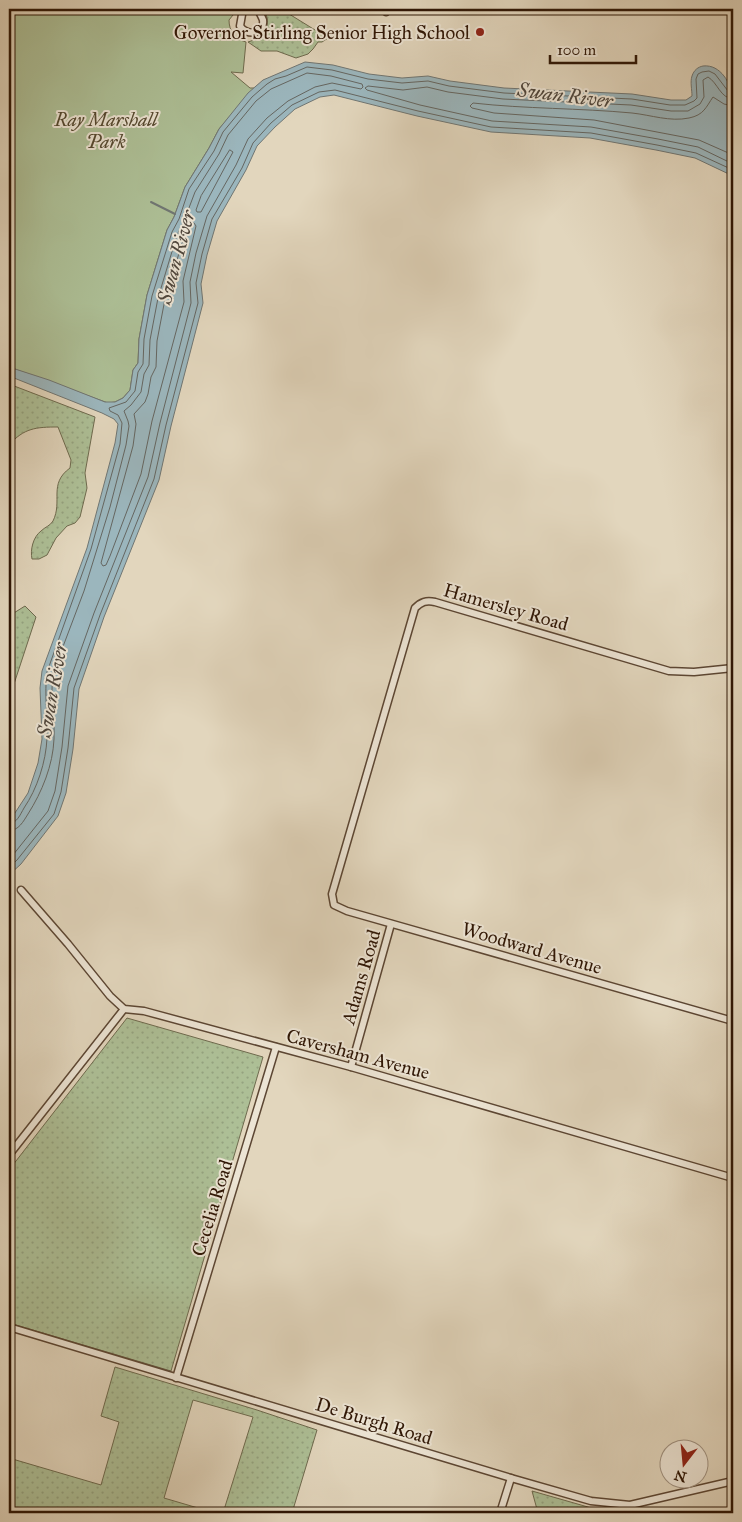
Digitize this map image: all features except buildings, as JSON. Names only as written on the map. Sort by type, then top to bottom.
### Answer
[{"type":"street","points":[[243,9],[240,26],[245,32],[252,33],[260,29],[262,25],[263,20],[258,9]]},
{"type":"street","name":"Hamersley Road","points":[[332,894],[415,608],[419,604],[427,600],[435,602],[669,671],[694,672],[733,668]]},
{"type":"street","points":[[9,1155],[124,1009],[110,996],[22,890]]},
{"type":"street","name":"Woodward Avenue","points":[[332,894],[334,905],[340,909],[733,1021]]},
{"type":"street","name":"Adams Road","points":[[351,1067],[391,924]]},
{"type":"street","name":"Caversham Avenue","points":[[124,1009],[144,1011],[351,1067],[733,1178]]},
{"type":"street","name":"Cecelia Road","points":[[176,1378],[276,1047]]},
{"type":"street","name":"De Burgh Road","points":[[9,1327],[591,1501],[630,1505],[733,1481]]},
{"type":"street","points":[[500,1513],[510,1478]]},
{"type":"green space","name":"Ray Marshall Park","points":[[9,9],[235,9],[229,20],[230,28],[236,37],[246,42],[243,73],[231,72],[250,88],[254,88],[219,129],[185,187],[167,230],[147,295],[139,339],[138,363],[133,370],[130,390],[123,398],[115,402],[108,403],[9,367]]},
{"type":"green space","points":[[264,9],[281,9],[328,38],[318,42],[308,54],[296,58],[277,51],[261,51],[248,42],[259,37],[265,30],[267,20]]},
{"type":"green space","points":[[9,384],[95,417],[85,473],[87,488],[80,517],[75,523],[67,526],[56,538],[47,555],[39,559],[32,559],[33,544],[38,534],[53,521],[56,514],[59,480],[70,468],[71,460],[58,427],[43,427],[25,432],[9,445]]},
{"type":"green space","points":[[25,606],[36,617],[12,690],[9,694],[9,616]]},
{"type":"green space","points":[[127,1018],[263,1057],[171,1371],[9,1323],[9,1170]]},
{"type":"green space","points":[[115,1367],[317,1430],[292,1513],[223,1513],[253,1417],[193,1400],[164,1498],[215,1513],[9,1513],[9,1458],[101,1485],[119,1422],[101,1416]]},
{"type":"green space","points":[[532,1491],[609,1513],[538,1513]]},
{"type":"water","name":"Swan River","points":[[305,62],[333,65],[369,74],[402,78],[428,76],[450,81],[504,88],[632,94],[671,100],[686,100],[692,96],[691,81],[694,72],[701,66],[709,66],[715,68],[724,76],[732,93],[733,176],[695,158],[656,150],[590,138],[491,132],[334,95],[320,97],[295,109],[275,127],[257,146],[246,170],[217,221],[201,284],[203,303],[159,480],[104,617],[79,689],[66,793],[58,816],[21,864],[9,875],[9,822],[28,793],[38,763],[42,739],[40,688],[42,671],[87,548],[115,443],[118,424],[114,419],[102,413],[9,376],[9,367],[105,402],[115,402],[123,398],[130,390],[133,370],[138,363],[139,339],[147,295],[167,230],[185,187],[219,129],[248,93],[263,80]]},
{"type":"waterway","points":[[151,202],[175,214]]},
{"type":"place","name":"Governor Stirling Senior High School","points":[[480,32]]}]
